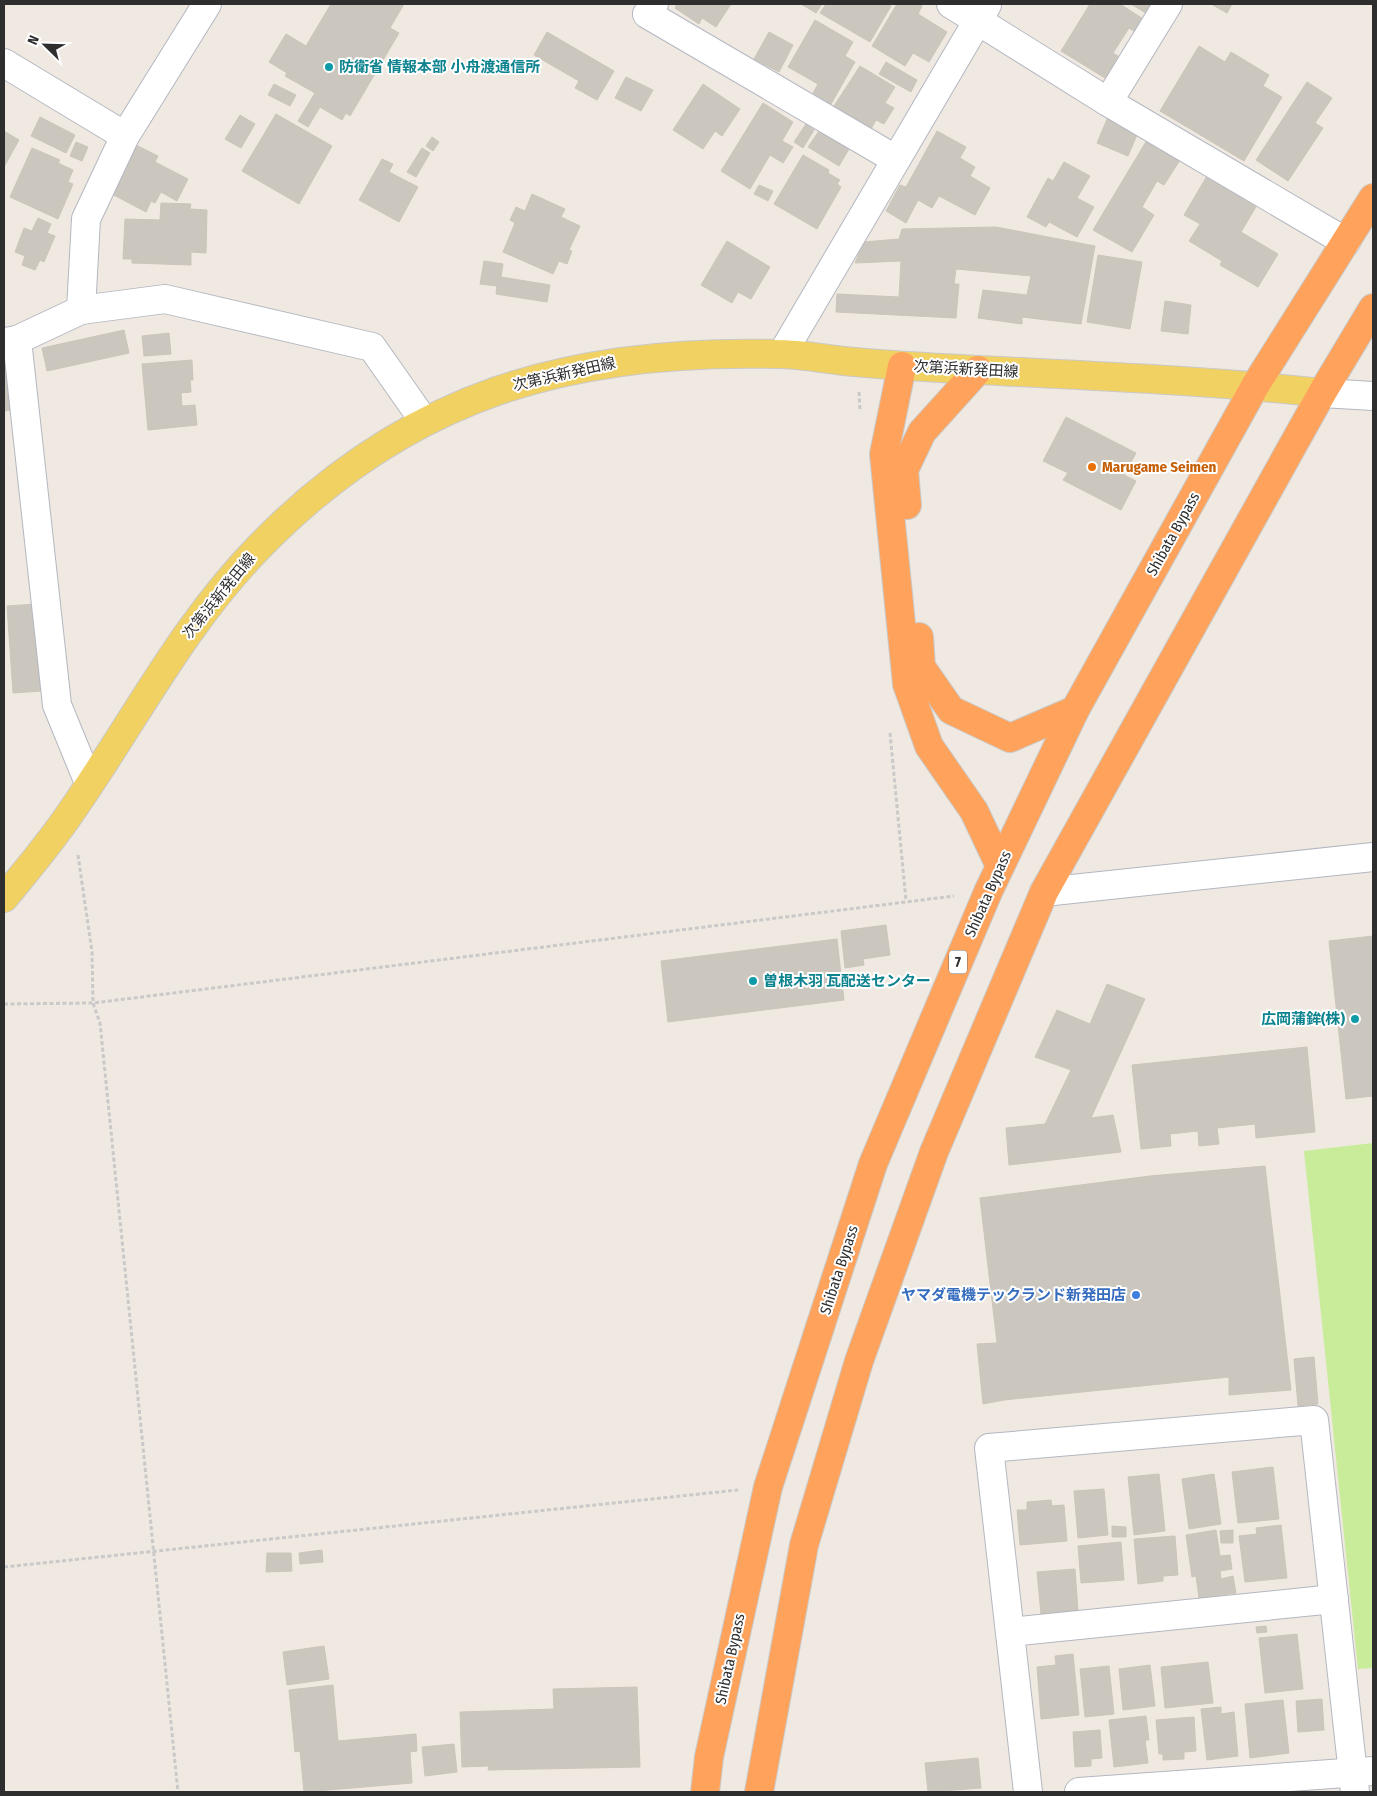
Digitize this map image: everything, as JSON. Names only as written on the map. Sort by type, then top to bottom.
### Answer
[{"type":"highway","name":"Shibata Bypass","points":[[704,1792],[709,1757],[768,1487],[874,1164],[988,892],[1075,710],[1255,386],[1373,198]]},
{"type":"highway","points":[[759,1792],[804,1545],[859,1361],[934,1152],[1044,892],[1322,393],[1373,308]]},
{"type":"highway","points":[[902,366],[884,454],[907,684],[929,746],[974,811],[1000,866]]},
{"type":"highway","points":[[978,370],[922,432],[904,470],[921,667],[951,710],[1010,738],[1075,710]]},
{"type":"main road","name":"次第浜新発田線","points":[[4,898],[71,812],[180,643],[218,591],[261,545],[304,504],[352,465],[424,421],[470,399],[536,378],[618,361],[686,354],[782,354],[902,366],[1255,386],[1322,393]]},
{"type":"street","points":[[81,310],[86,219],[126,136],[207,4]]},
{"type":"street","points":[[654,4],[647,14],[895,159]]},
{"type":"street","points":[[951,4],[983,12],[1108,102],[1346,242]]},
{"type":"street","points":[[1108,102],[1168,4]]},
{"type":"street","points":[[782,354],[983,12]]},
{"type":"street","points":[[4,64],[126,136]]},
{"type":"street","points":[[89,783],[57,705],[10,341],[81,310],[165,299],[372,348],[424,421]]},
{"type":"street","points":[[1322,393],[1373,396]]},
{"type":"street","points":[[1044,892],[1373,858]]},
{"type":"street","points":[[1028,1792],[989,1448],[1314,1420],[1334,1599],[1361,1779],[1079,1792]]},
{"type":"street","points":[[1010,1632],[1334,1599]]},
{"type":"path","points":[[71,812],[92,952],[93,1003],[100,1023],[152,1551],[178,1792]]},
{"type":"path","points":[[4,1004],[93,1003],[988,892]]},
{"type":"path","points":[[4,1567],[768,1487]]},
{"type":"green space","points":[[1373,1143],[1373,1668],[1358,1669],[1304,1151]]},
{"type":"building","name":"防衛省 情報本部 小舟渡通信所","points":[[331,4],[404,4],[390,28],[399,33],[350,116],[346,113],[342,120],[320,107],[308,127],[298,121],[315,93],[285,76],[287,73],[269,62],[286,34],[306,46]]},
{"type":"building","points":[[677,4],[731,4],[716,27],[702,18],[699,24],[675,8]]},
{"type":"building","points":[[801,4],[822,4],[816,13]]},
{"type":"building","points":[[826,4],[888,4],[891,6],[870,42],[820,13]]},
{"type":"building","points":[[897,4],[918,4],[922,6],[918,14],[947,32],[929,62],[913,53],[905,66],[872,46]]},
{"type":"building","points":[[1090,4],[1120,4],[1151,24],[1143,37],[1129,28],[1113,53],[1118,56],[1105,78],[1061,51]]},
{"type":"building","points":[[1131,4],[1162,4],[1154,18]]},
{"type":"building","points":[[1211,4],[1232,4],[1227,13]]},
{"type":"building","points":[[815,20],[853,42],[845,56],[855,62],[831,104],[813,93],[818,84],[788,67]]},
{"type":"building","points":[[547,32],[614,71],[597,100],[575,88],[579,81],[534,55]]},
{"type":"building","points":[[769,32],[793,45],[779,72],[754,59]]},
{"type":"building","points":[[1199,46],[1225,62],[1231,52],[1269,75],[1263,86],[1282,97],[1244,161],[1160,111]]},
{"type":"building","points":[[886,62],[917,80],[911,92],[879,74]]},
{"type":"building","points":[[860,66],[895,87],[885,103],[894,108],[884,124],[876,120],[871,129],[834,106]]},
{"type":"building","points":[[626,77],[653,90],[641,111],[615,98]]},
{"type":"building","points":[[1307,82],[1332,98],[1315,123],[1323,128],[1288,181],[1256,160]]},
{"type":"building","points":[[274,84],[296,95],[290,106],[268,95]]},
{"type":"building","points":[[703,84],[740,109],[722,136],[715,131],[703,149],[673,130]]},
{"type":"building","points":[[763,103],[793,122],[782,141],[793,147],[783,163],[770,155],[750,189],[721,171]]},
{"type":"building","points":[[276,114],[332,146],[299,204],[242,171]]},
{"type":"building","points":[[240,115],[255,124],[241,148],[225,139]]},
{"type":"building","points":[[40,117],[75,135],[66,153],[31,136]]},
{"type":"building","points":[[1108,117],[1139,130],[1128,156],[1097,143]]},
{"type":"building","points":[[806,124],[814,130],[803,148],[794,142]]},
{"type":"building","points":[[4,131],[19,140],[4,167]]},
{"type":"building","points":[[819,131],[849,149],[839,166],[808,147]]},
{"type":"building","points":[[937,131],[966,147],[960,158],[975,167],[970,176],[990,188],[975,215],[939,196],[932,208],[918,200],[906,223],[886,211],[900,185],[906,187]]},
{"type":"building","points":[[432,137],[439,142],[433,151],[426,146]]},
{"type":"building","points":[[1147,140],[1180,160],[1164,185],[1157,181],[1142,207],[1154,215],[1132,252],[1093,230]]},
{"type":"building","points":[[76,142],[88,147],[82,161],[70,156]]},
{"type":"building","points":[[136,145],[158,156],[155,162],[188,179],[177,201],[161,192],[155,203],[151,201],[146,212],[110,193]]},
{"type":"building","points":[[32,148],[60,160],[58,163],[73,170],[68,182],[73,184],[58,219],[10,197]]},
{"type":"building","points":[[422,148],[430,153],[416,177],[407,172]]},
{"type":"building","points":[[803,155],[829,170],[828,173],[840,180],[837,184],[841,187],[817,229],[774,204]]},
{"type":"building","points":[[382,159],[393,164],[389,172],[418,187],[399,222],[359,200]]},
{"type":"building","points":[[1064,162],[1090,176],[1077,198],[1094,207],[1077,237],[1049,222],[1046,227],[1027,217],[1048,178],[1053,181]]},
{"type":"building","points":[[1207,176],[1257,205],[1241,232],[1278,254],[1258,287],[1220,265],[1222,261],[1189,241],[1200,224],[1184,215]]},
{"type":"building","points":[[759,185],[773,191],[768,201],[754,194]]},
{"type":"building","points":[[532,194],[565,209],[561,217],[580,226],[569,250],[572,251],[567,264],[559,261],[553,274],[503,252],[515,223],[510,220],[516,207],[525,211]]},
{"type":"building","points":[[161,203],[191,204],[190,209],[207,210],[206,253],[191,252],[191,265],[132,263],[132,259],[123,259],[125,219],[160,220]]},
{"type":"building","points":[[38,218],[51,224],[47,233],[55,236],[44,262],[40,260],[35,270],[22,265],[25,256],[15,252],[24,228],[32,231]]},
{"type":"building","points":[[996,227],[1095,246],[1081,324],[1022,317],[1022,324],[978,318],[983,290],[1027,295],[1031,276],[956,269],[954,284],[959,284],[956,318],[836,312],[837,294],[899,297],[901,261],[855,263],[864,242],[899,239],[902,229]]},
{"type":"building","points":[[727,241],[770,267],[751,299],[738,292],[732,303],[701,285]]},
{"type":"building","points":[[1098,255],[1142,262],[1130,329],[1087,322]]},
{"type":"building","points":[[484,261],[503,264],[501,277],[550,285],[547,302],[496,294],[497,286],[480,284]]},
{"type":"building","points":[[1165,301],[1191,305],[1188,334],[1161,331]]},
{"type":"building","points":[[124,330],[129,353],[47,371],[42,348]]},
{"type":"building","points":[[169,333],[171,354],[144,356],[142,336]]},
{"type":"building","points":[[192,360],[193,380],[190,380],[191,392],[181,393],[182,406],[195,405],[197,425],[148,430],[142,364]]},
{"type":"building","points":[[9,367],[17,409],[4,411],[4,368]]},
{"type":"building","name":"Marugame Seimen","points":[[1066,417],[1136,453],[1124,475],[1136,481],[1121,510],[1063,480],[1068,473],[1043,461]]},
{"type":"building","points":[[36,604],[42,691],[13,693],[7,606]]},
{"type":"building","points":[[886,925],[890,955],[863,959],[864,965],[845,968],[841,931]]},
{"type":"building","name":"広岡蒲鉾(株)","points":[[1373,936],[1373,1096],[1346,1099],[1329,941]]},
{"type":"building","name":"曽根木羽 瓦配送センター","points":[[837,939],[844,1000],[668,1022],[661,961]]},
{"type":"building","points":[[1107,984],[1145,999],[1091,1118],[1113,1115],[1121,1152],[1009,1165],[1006,1128],[1045,1124],[1071,1070],[1035,1057],[1057,1010],[1090,1024]]},
{"type":"building","points":[[1307,1047],[1315,1132],[1256,1138],[1255,1124],[1217,1128],[1219,1144],[1199,1146],[1198,1131],[1170,1134],[1171,1146],[1141,1149],[1132,1065]]},
{"type":"building","name":"ヤマダ電機テックランド新発田店","points":[[1265,1166],[1291,1390],[1229,1395],[1229,1377],[1004,1400],[983,1404],[977,1344],[997,1343],[980,1198],[1150,1176]]},
{"type":"building","points":[[1314,1357],[1318,1404],[1298,1406],[1294,1359]]},
{"type":"building","points":[[1273,1467],[1279,1519],[1238,1523],[1232,1472]]},
{"type":"building","points":[[1159,1474],[1165,1531],[1134,1535],[1128,1477]]},
{"type":"building","points":[[1214,1474],[1221,1524],[1189,1529],[1182,1479]]},
{"type":"building","points":[[1104,1489],[1108,1535],[1078,1538],[1074,1491]]},
{"type":"building","points":[[1051,1500],[1052,1506],[1064,1505],[1067,1541],[1020,1545],[1017,1510],[1027,1510],[1027,1502]]},
{"type":"building","points":[[1281,1525],[1287,1578],[1245,1582],[1239,1536],[1257,1534],[1256,1528]]},
{"type":"building","points":[[1112,1526],[1126,1527],[1126,1537],[1112,1537]]},
{"type":"building","points":[[1216,1530],[1220,1556],[1230,1555],[1232,1569],[1220,1571],[1221,1579],[1233,1576],[1236,1593],[1199,1598],[1196,1576],[1192,1577],[1186,1535]]},
{"type":"building","points":[[1233,1530],[1233,1543],[1221,1543],[1220,1531]]},
{"type":"building","points":[[1175,1536],[1178,1575],[1163,1576],[1163,1581],[1138,1584],[1134,1539]]},
{"type":"building","points":[[1121,1542],[1124,1580],[1081,1583],[1078,1546]]},
{"type":"building","points":[[322,1550],[323,1562],[300,1564],[299,1553]]},
{"type":"building","points":[[267,1553],[291,1553],[292,1571],[266,1572]]},
{"type":"building","points":[[1075,1569],[1078,1611],[1041,1614],[1037,1572]]},
{"type":"building","points":[[1266,1626],[1267,1632],[1257,1633],[1256,1627]]},
{"type":"building","points":[[1297,1634],[1303,1689],[1265,1693],[1259,1638]]},
{"type":"building","points":[[324,1646],[329,1679],[287,1685],[283,1652]]},
{"type":"building","points":[[1073,1654],[1079,1715],[1041,1719],[1037,1667],[1056,1665],[1055,1656]]},
{"type":"building","points":[[1208,1662],[1213,1703],[1165,1708],[1161,1667]]},
{"type":"building","points":[[1150,1665],[1155,1706],[1123,1710],[1119,1669]]},
{"type":"building","points":[[1109,1666],[1114,1714],[1085,1717],[1080,1669]]},
{"type":"building","points":[[333,1685],[338,1741],[416,1734],[417,1751],[410,1752],[412,1783],[304,1792],[300,1751],[295,1752],[289,1690]]},
{"type":"building","points":[[637,1687],[640,1767],[488,1770],[489,1766],[462,1767],[460,1712],[554,1709],[553,1689]]},
{"type":"building","points":[[1322,1699],[1324,1730],[1298,1732],[1296,1701]]},
{"type":"building","points":[[1283,1700],[1289,1753],[1250,1758],[1245,1704]]},
{"type":"building","points":[[1221,1707],[1221,1714],[1234,1712],[1238,1756],[1207,1760],[1201,1709]]},
{"type":"building","points":[[1146,1716],[1149,1740],[1145,1740],[1148,1763],[1114,1767],[1109,1720]]},
{"type":"building","points":[[1194,1717],[1196,1751],[1184,1752],[1184,1759],[1163,1760],[1163,1754],[1159,1754],[1156,1720]]},
{"type":"building","points":[[1100,1730],[1102,1758],[1091,1759],[1091,1766],[1075,1767],[1073,1732]]},
{"type":"building","points":[[454,1744],[457,1772],[425,1776],[422,1747]]},
{"type":"building","points":[[978,1758],[981,1788],[928,1792],[925,1763]]},
{"type":"place","name":"防衛省 情報本部 小舟渡通信所","points":[[329,67]]},
{"type":"place","name":"Marugame Seimen","points":[[1092,467]]},
{"type":"place","name":"曽根木羽 瓦配送センター","points":[[753,981]]},
{"type":"place","name":"広岡蒲鉾(株)","points":[[1355,1019]]},
{"type":"place","name":"ヤマダ電機テックランド新発田店","points":[[1136,1295]]}]
